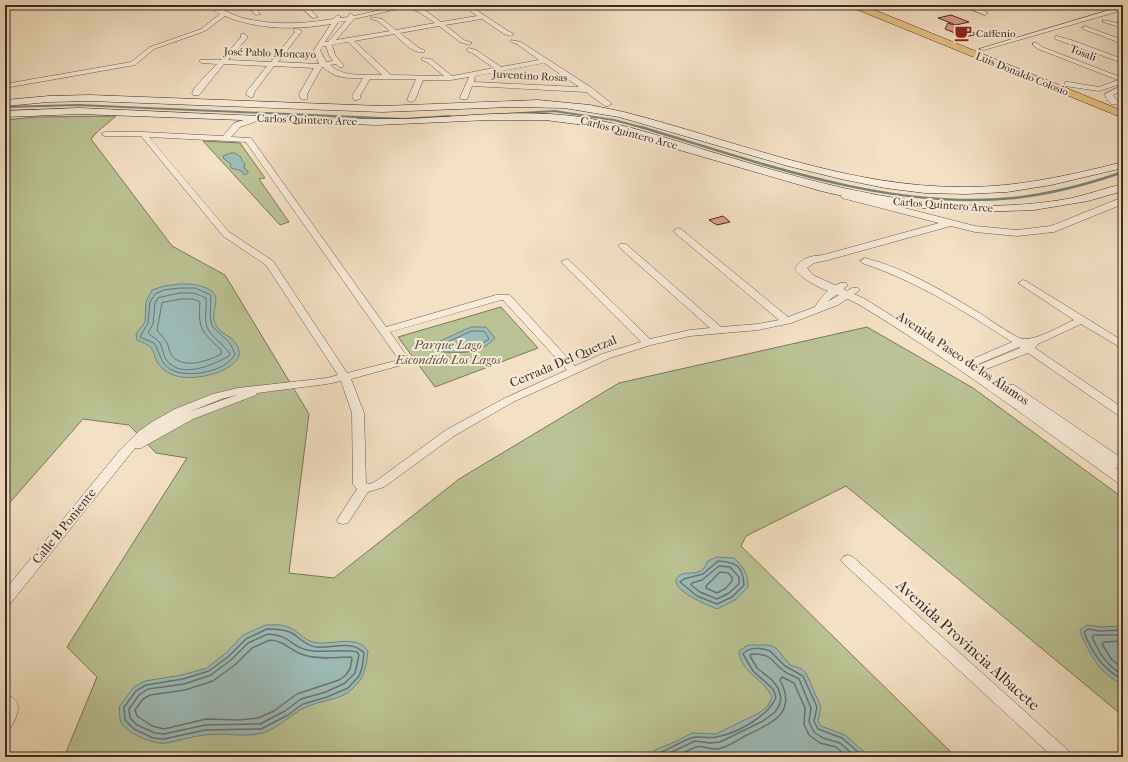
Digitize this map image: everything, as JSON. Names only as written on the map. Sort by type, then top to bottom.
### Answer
[{"type":"main road","name":"Luis Donaldo Colosio","points":[[854,5],[1123,115]]},
{"type":"main road","name":"Luis Donaldo Colosio","points":[[873,5],[987,48],[1019,64],[1118,104]]},
{"type":"main road","points":[[1002,66],[1006,63],[1019,64]]},
{"type":"main road","name":"Carlos Quintero Arce","points":[[5,103],[49,99],[97,98],[382,109],[426,109],[519,103],[562,104],[628,116],[846,177],[886,184],[934,189],[988,190],[1026,186],[1123,166]]},
{"type":"main road","name":"Carlos Quintero Arce","points":[[5,114],[79,111],[377,122],[426,122],[521,116],[567,118],[612,127],[813,185],[860,196],[910,204],[961,208],[1033,207],[1083,199],[1123,187]]},
{"type":"main road","points":[[899,210],[900,206],[910,204]]},
{"type":"street","points":[[208,5],[224,14],[241,20],[283,25],[316,24],[398,5]]},
{"type":"street","points":[[220,5],[244,16],[266,21],[294,22],[338,19]]},
{"type":"street","points":[[251,5],[258,14]]},
{"type":"street","points":[[301,5],[315,17]]},
{"type":"street","points":[[465,5],[608,104]]},
{"type":"street","points":[[963,5],[985,13]]},
{"type":"street","points":[[974,9],[990,5]]},
{"type":"street","points":[[329,44],[351,16],[414,7],[421,10],[501,70]]},
{"type":"street","points":[[987,48],[1123,8]]},
{"type":"street","points":[[5,86],[133,64],[152,48],[203,30],[224,14]]},
{"type":"street","points":[[319,46],[484,17]]},
{"type":"street","points":[[372,18],[380,20],[417,50],[422,52]]},
{"type":"street","points":[[338,19],[319,46],[318,54],[323,65],[338,75],[451,78],[546,61]]},
{"type":"street","points":[[1105,21],[1123,26]]},
{"type":"street","points":[[1086,28],[1123,42]]},
{"type":"street","points":[[250,95],[251,91],[299,31],[296,30]]},
{"type":"street","points":[[196,93],[245,37],[243,35]]},
{"type":"street","points":[[1057,38],[1123,61]]},
{"type":"street","points":[[350,41],[388,76]]},
{"type":"street","points":[[329,44],[336,62],[352,75]]},
{"type":"street","name":"Tosali","points":[[1035,44],[1040,48],[1123,81]]},
{"type":"street","points":[[424,60],[429,60],[451,78]]},
{"type":"street","name":"José Pablo Moncayo","points":[[202,61],[323,65],[336,62]]},
{"type":"street","points":[[304,97],[303,94],[323,65]]},
{"type":"street","points":[[464,97],[473,75]]},
{"type":"street","points":[[357,98],[356,96],[368,76]]},
{"type":"street","points":[[411,100],[420,77]]},
{"type":"street","points":[[1068,84],[1099,88],[1123,81]]},
{"type":"street","name":"Juventino Rosas","points":[[469,84],[589,90]]},
{"type":"street","points":[[1118,104],[1110,98],[1109,94],[1123,87]]},
{"type":"street","points":[[221,137],[228,121],[226,116]]},
{"type":"street","points":[[221,137],[242,122],[257,118]]},
{"type":"street","points":[[224,128],[232,128]]},
{"type":"street","points":[[105,134],[221,137],[248,140],[383,331],[506,296],[573,370]]},
{"type":"street","points":[[143,134],[226,234],[270,263],[345,378],[358,413],[359,484],[364,488],[343,520]]},
{"type":"street","points":[[813,185],[848,197],[951,223],[996,232],[1037,232],[1054,229],[1123,200]]},
{"type":"street","points":[[824,258],[951,223]]},
{"type":"street","points":[[678,231],[786,321]]},
{"type":"street","points":[[623,246],[718,330]]},
{"type":"street","name":"Avenida Paseo de los Álamos","points":[[824,258],[806,262],[802,265],[801,269],[809,277],[846,290]]},
{"type":"street","name":"Avenida Paseo de los Álamos","points":[[824,258],[814,264],[812,271],[946,351],[1123,466]]},
{"type":"street","points":[[865,261],[890,268],[924,284],[1028,344],[1123,413]]},
{"type":"street","points":[[566,262],[648,343]]},
{"type":"street","points":[[1023,283],[1123,346]]},
{"type":"street","name":"Cerrada Del Quetzal","points":[[364,488],[370,488],[380,484],[450,433],[509,400],[606,356],[648,343],[690,333],[758,327],[786,321],[834,303],[846,290]]},
{"type":"street","points":[[976,365],[1082,320]]},
{"type":"street","name":"Calle B Poniente","points":[[5,600],[124,453],[189,416],[260,389],[345,378],[404,362],[405,360],[383,331]]},
{"type":"street","name":"Avenida Paseo de los Álamos","points":[[946,351],[976,365],[999,386],[1123,480]]},
{"type":"street","name":"Avenida Provincia Albacete","points":[[848,560],[1064,757]]},
{"type":"street","points":[[5,700],[10,703],[10,714],[5,724]]},
{"type":"green space","points":[[116,116],[91,139],[172,246],[225,275],[309,414],[289,573],[334,578],[459,479],[619,383],[867,327],[973,388],[1123,498],[1123,716],[846,486],[746,536],[741,546],[956,757],[64,757],[97,677],[67,647],[187,458],[156,453],[129,425],[83,419],[5,508],[5,120],[35,117]]},
{"type":"green space","points":[[203,141],[240,143],[265,178],[259,179],[289,222],[280,225]]},
{"type":"green space","name":"Parque Lago Escondido Los Lagos","points":[[501,307],[538,348],[435,387],[398,337]]},
{"type":"water","points":[[230,153],[235,153],[241,157],[245,164],[244,168],[248,171],[248,173],[244,175],[242,171],[231,168],[230,163],[224,159],[223,156]]},
{"type":"water","points":[[193,284],[206,288],[212,291],[215,295],[214,320],[216,325],[221,331],[232,339],[239,350],[238,359],[230,366],[219,372],[189,378],[174,375],[162,368],[156,359],[154,352],[149,346],[137,340],[136,334],[145,322],[146,302],[152,290],[164,286]]},
{"type":"water","points":[[471,327],[486,327],[495,338],[478,350],[465,352],[444,352],[438,342]]},
{"type":"water","points":[[717,557],[734,558],[745,571],[748,587],[735,600],[717,609],[690,596],[678,586],[676,581],[681,575],[695,573],[702,570],[708,561]]},
{"type":"water","points":[[266,625],[280,625],[288,627],[309,641],[318,643],[345,641],[358,643],[368,651],[365,667],[360,680],[352,689],[342,696],[310,705],[274,728],[263,733],[241,735],[212,734],[161,743],[148,740],[134,734],[121,722],[119,707],[134,687],[145,681],[182,675],[207,668],[226,653],[243,635]]},
{"type":"water","points":[[1087,625],[1100,627],[1123,626],[1123,684],[1108,675],[1097,664],[1081,634],[1080,630]]},
{"type":"water","points":[[748,645],[772,646],[777,649],[790,665],[802,669],[806,673],[821,707],[818,721],[821,726],[845,735],[870,757],[647,757],[655,750],[692,733],[716,734],[759,713],[768,706],[772,697],[764,685],[743,665],[740,658],[739,651]]},
{"type":"building","points":[[951,15],[969,22],[956,25],[938,18]]},
{"type":"building","name":"Caffenio","points":[[948,23],[977,34],[965,37],[945,29]]},
{"type":"building","points":[[723,216],[730,222],[717,225],[709,220]]},
{"type":"waterway","points":[[5,107],[78,105],[403,119],[450,116]]},
{"type":"waterway","points":[[504,114],[555,111]]},
{"type":"waterway","points":[[555,111],[614,120],[644,128]]},
{"type":"waterway","points":[[641,127],[731,155],[824,180],[872,190],[919,197],[967,200],[1014,198],[1067,188],[1120,173]]},
{"type":"place","name":"Caffenio","points":[[963,33]]}]
